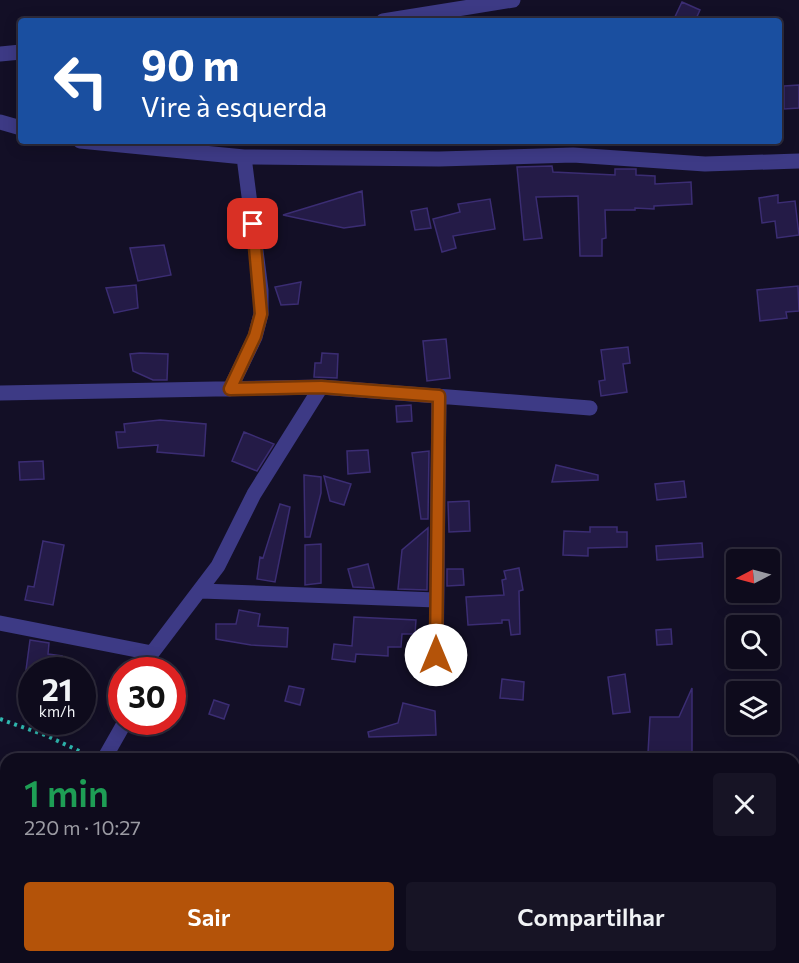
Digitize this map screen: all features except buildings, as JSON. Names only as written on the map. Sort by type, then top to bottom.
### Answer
[{"type":"street","points":[[402,18],[513,0]]},
{"type":"street","points":[[0,54],[18,52]]},
{"type":"street","points":[[0,122],[18,127]]},
{"type":"street","points":[[111,144],[244,157],[439,159],[573,155],[705,164],[799,161]]},
{"type":"street","points":[[230,389],[255,336],[261,314],[261,290],[244,157]]},
{"type":"street","points":[[150,657],[218,566],[254,494],[321,387]]},
{"type":"street","points":[[0,393],[321,387],[590,408]]},
{"type":"street","points":[[436,673],[439,396]]},
{"type":"street","points":[[201,591],[436,600]]},
{"type":"street","points":[[0,623],[152,652]]},
{"type":"street","points":[[107,753],[118,735]]},
{"type":"path","points":[[0,719],[45,735],[83,753]]},
{"type":"route","points":[[253,224],[261,290],[261,314],[255,336],[230,389],[321,387],[439,396],[436,655]]}]
